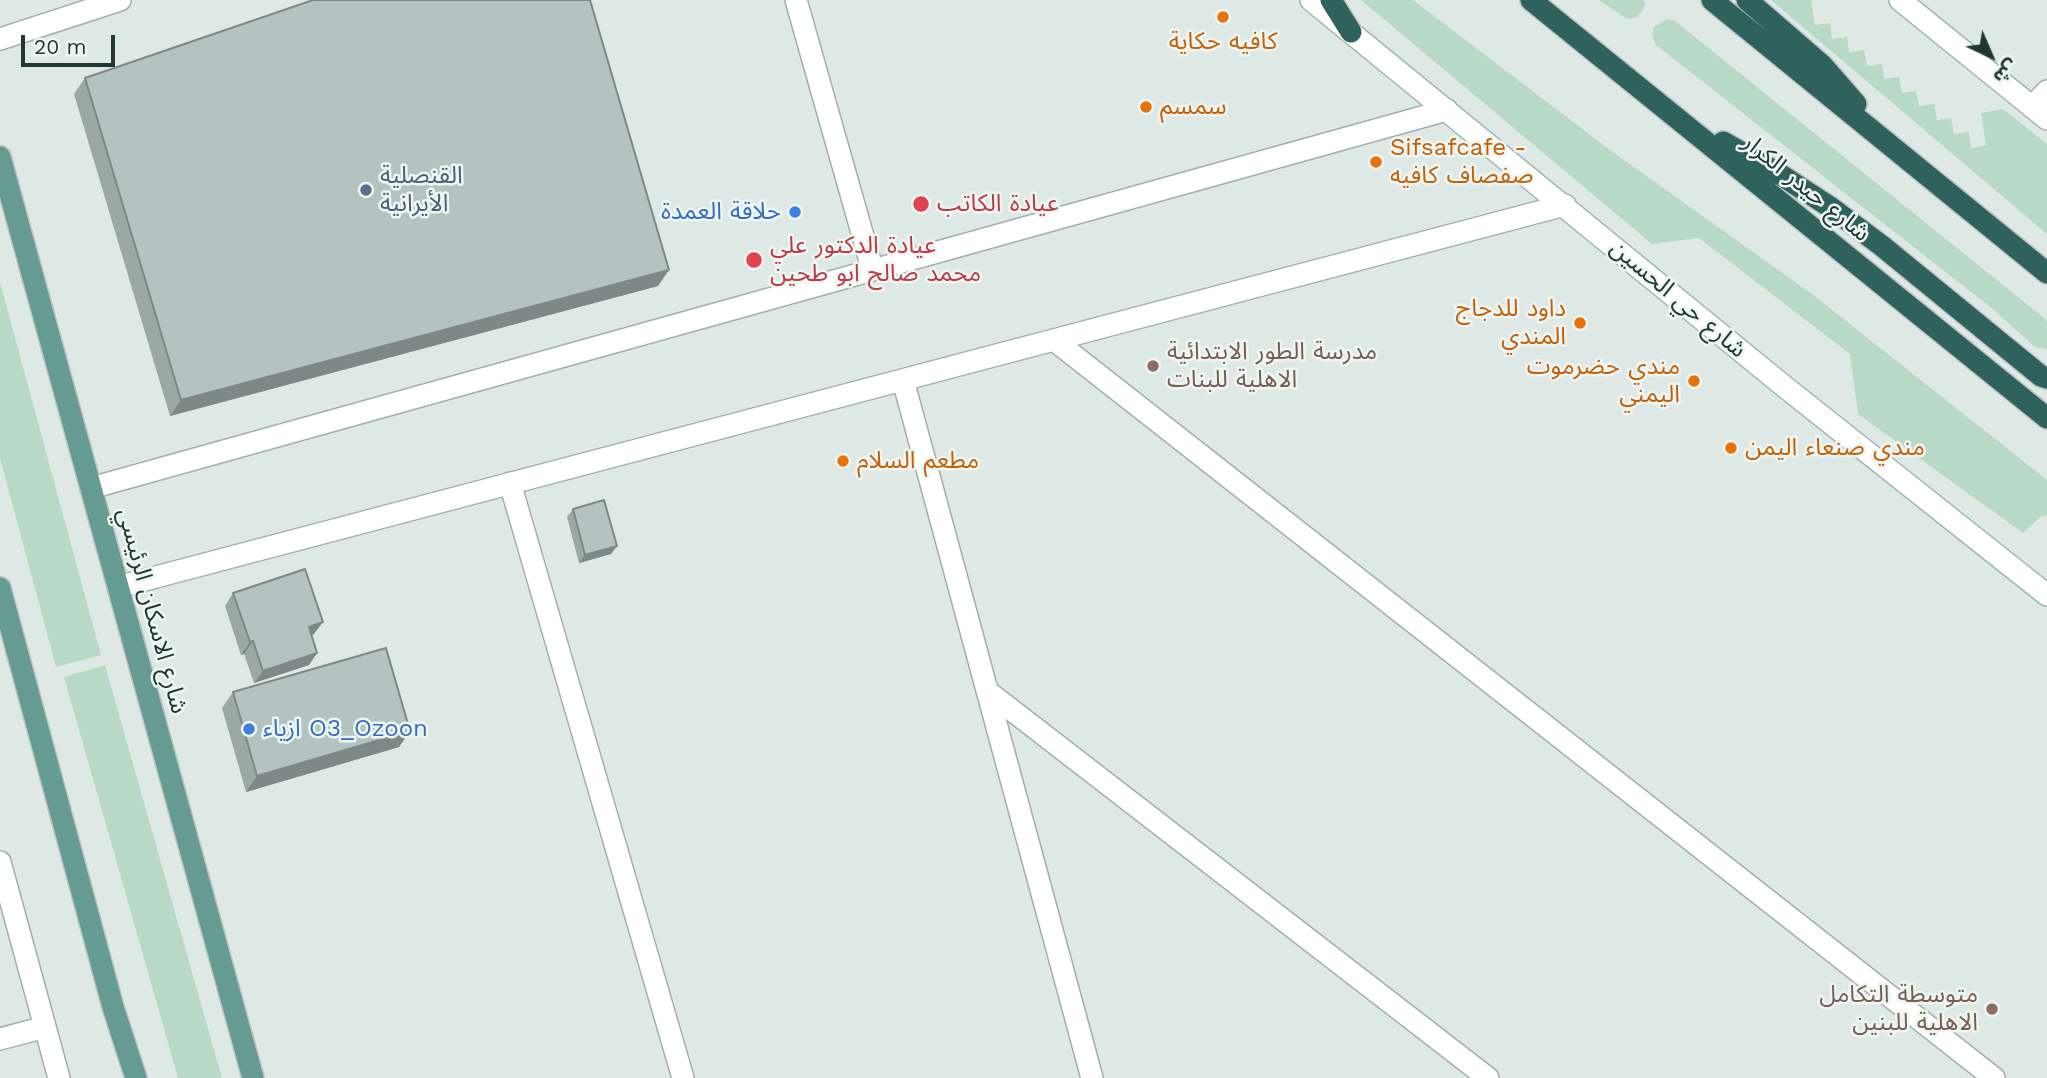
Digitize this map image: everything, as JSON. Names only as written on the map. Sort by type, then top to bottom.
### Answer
[{"type":"highway","points":[[1331,0],[1351,32]]},
{"type":"highway","name":"شارع حيدر الكرار","points":[[1531,0],[2047,418]]},
{"type":"highway","points":[[1712,0],[2047,273]]},
{"type":"highway","points":[[1747,0],[1830,73],[1858,107],[1867,124]]},
{"type":"highway","points":[[1692,129],[1731,146],[1830,208],[1882,246],[2041,376],[2047,378]]},
{"type":"main road","name":"شارع الاسكان الرئيسي","points":[[0,157],[250,1075]]},
{"type":"main road","points":[[0,588],[113,1007],[136,1078]]},
{"type":"street","points":[[0,39],[120,0]]},
{"type":"street","points":[[796,0],[872,268]]},
{"type":"street","name":"شارع حي الحسين","points":[[1311,0],[1785,387],[2047,594]]},
{"type":"street","points":[[1900,0],[2040,113],[2047,91]]},
{"type":"street","points":[[91,488],[872,268],[1447,110]]},
{"type":"street","points":[[118,587],[1564,205]]},
{"type":"street","points":[[1054,340],[1994,1078]]},
{"type":"street","points":[[903,380],[1091,1078]]},
{"type":"street","points":[[510,483],[683,1078]]},
{"type":"street","points":[[987,691],[1488,1078]]},
{"type":"street","points":[[0,862],[59,1078]]},
{"type":"street","points":[[0,1039],[45,1027]]},
{"type":"green space","points":[[1361,0],[1413,0],[1610,150],[1812,294],[2047,480],[2047,515],[2041,516],[2023,533],[1858,414],[1850,354],[1699,238],[1652,244]]},
{"type":"green space","points":[[1599,0],[1644,0],[1645,6],[1638,17],[1627,19]]},
{"type":"green space","points":[[1771,0],[1811,0],[1815,25],[1830,23],[1832,39],[1847,37],[1849,52],[1864,50],[1867,66],[1882,64],[1884,79],[1899,77],[1902,93],[1916,91],[1919,106],[1934,104],[1937,120],[1951,118],[1954,134],[1969,132],[1971,148],[1986,145],[1981,113],[2003,109],[2047,144],[2047,234]]},
{"type":"green space","points":[[1667,19],[1675,21],[2044,318],[2047,321],[2047,349],[2035,347],[1994,310],[1656,45],[1652,36],[1654,27]]},
{"type":"green space","points":[[0,282],[101,655],[56,667],[0,458]]},
{"type":"green space","points":[[105,665],[222,1078],[178,1078],[64,677]]},
{"type":"building","name":"القنصلية الأيرانية","points":[[313,0],[590,0],[669,270],[181,400],[85,78]]},
{"type":"building","points":[[604,500],[617,546],[585,555],[573,509]]},
{"type":"building","points":[[305,569],[323,622],[309,627],[317,653],[263,671],[233,593]]},
{"type":"building","points":[[386,648],[410,731],[257,776],[233,692]]},
{"type":"place","name":"كافيه حكاية","points":[[1223,17]]},
{"type":"place","name":"سمسم","points":[[1146,107]]},
{"type":"place","name":"Sifsafcafe - صفصاف كافيه","points":[[1376,162]]},
{"type":"place","name":"القنصلية الأيرانية","points":[[366,190]]},
{"type":"place","name":"عيادة الكاتب","points":[[921,204]]},
{"type":"place","name":"حلاقة العمدة","points":[[795,212]]},
{"type":"place","name":"عيادة الدكتور علي محمد صالح ابو طحين","points":[[754,260]]},
{"type":"place","name":"داود للدجاج المندي","points":[[1580,323]]},
{"type":"place","name":"مدرسة الطور الابتدائية الاهلية للبنات","points":[[1153,366]]},
{"type":"place","name":"مندي حضرموت اليمني","points":[[1694,381]]},
{"type":"place","name":"مندي صنعاء اليمن","points":[[1731,448]]},
{"type":"place","name":"مطعم السلام","points":[[843,461]]},
{"type":"place","name":"ازياء O3_Ozoon","points":[[249,729]]},
{"type":"place","name":"متوسطة التكامل الاهلية للبنين","points":[[1992,1009]]}]
